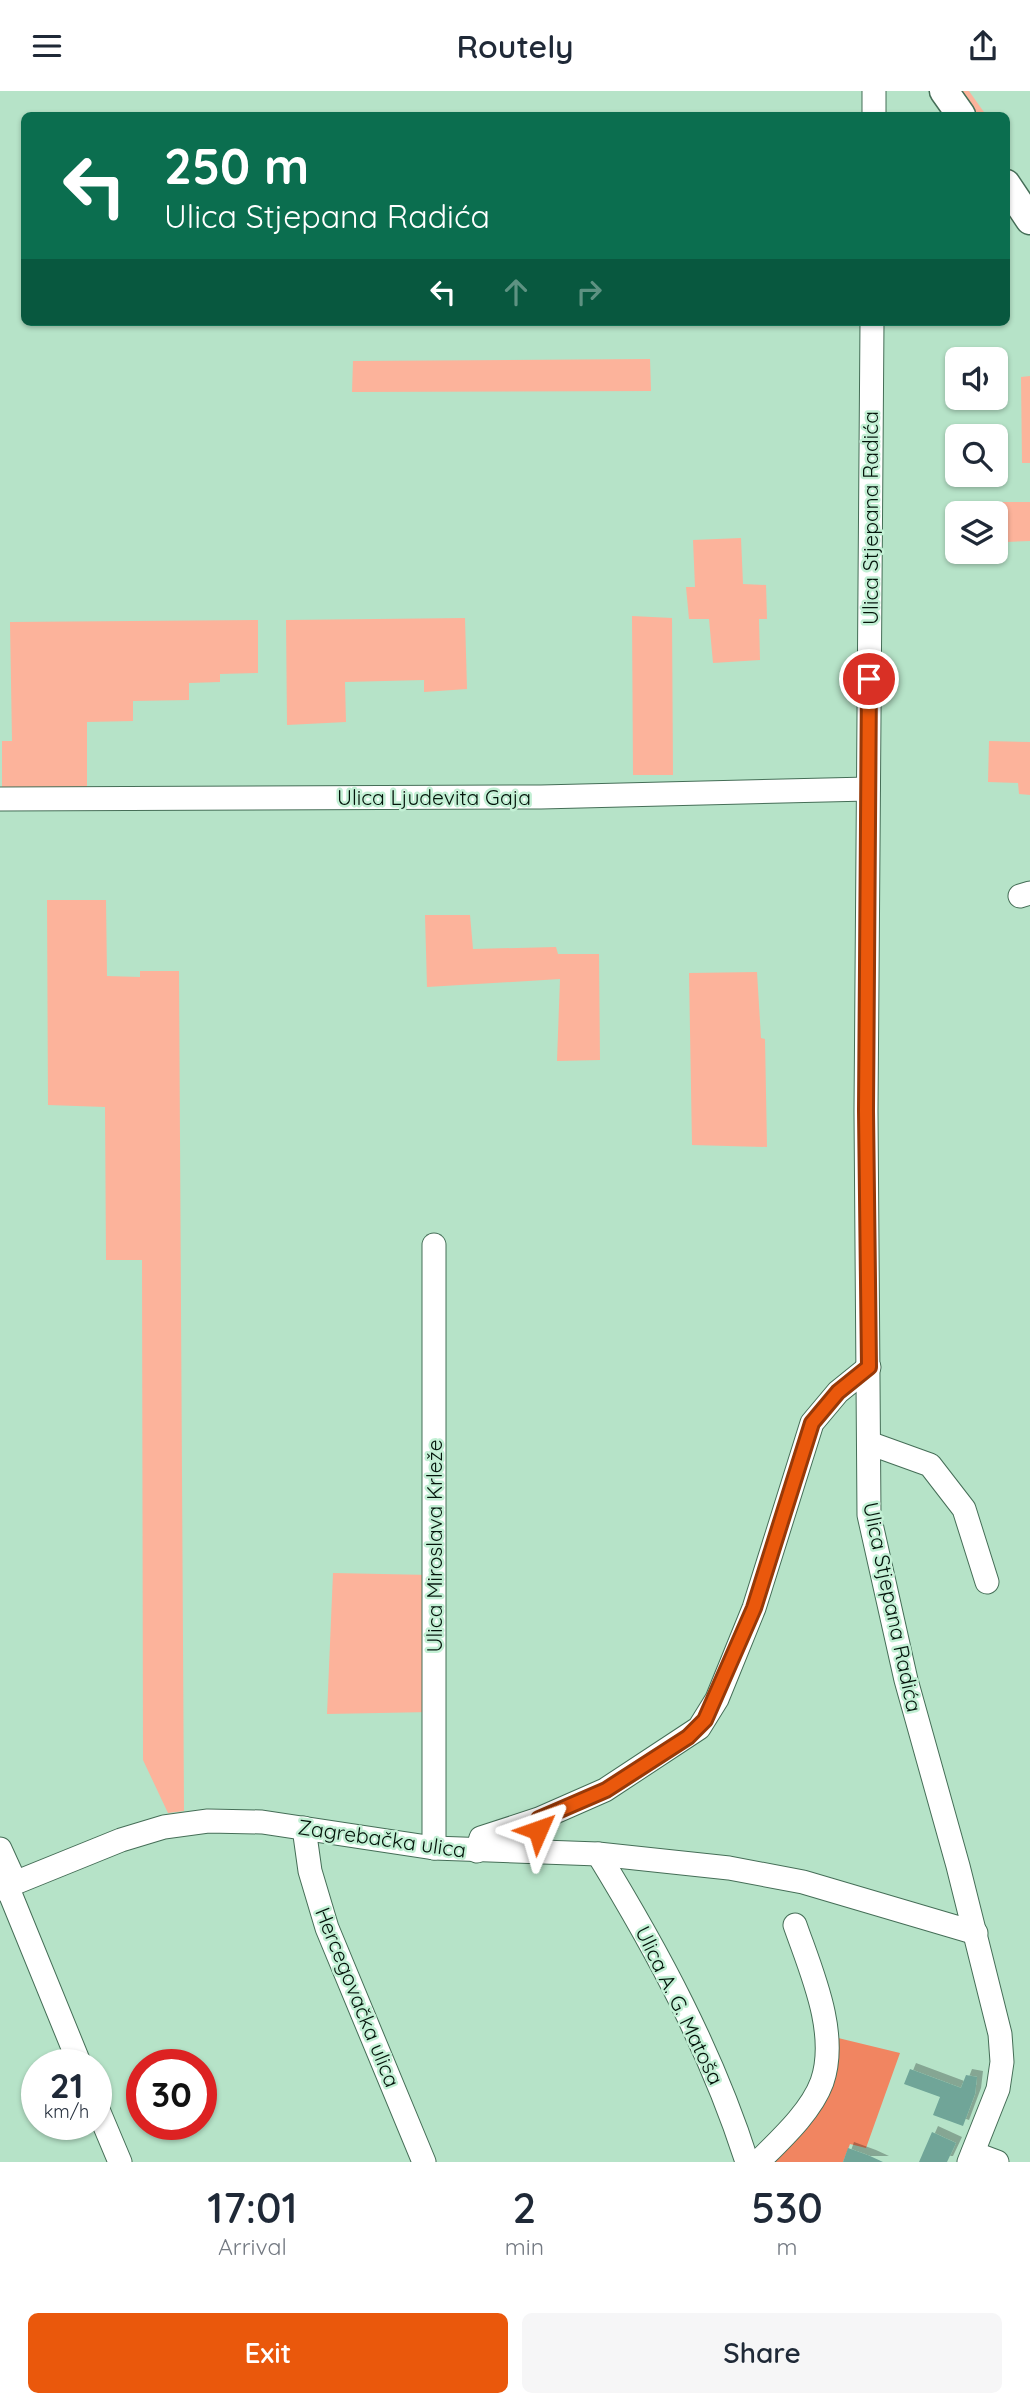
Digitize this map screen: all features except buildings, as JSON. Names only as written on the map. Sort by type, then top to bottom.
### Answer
[{"type":"main road","points":[[944,91],[959,112]]},
{"type":"main road","points":[[1010,190],[1030,220]]},
{"type":"street","points":[[874,91],[874,112]]},
{"type":"street","name":"Ulica Stjepana Radića","points":[[872,326],[868,789],[869,1443],[872,1528],[906,1680],[997,2015],[1002,2062],[991,2112],[971,2157]]},
{"type":"street","name":"Ulica Ljudevita Gaja","points":[[0,799],[541,797],[868,789]]},
{"type":"street","name":"Ulica Miroslava Krleže","points":[[434,1245],[435,1847]]},
{"type":"street","points":[[477,1851],[481,1838],[539,1819],[606,1790],[688,1737],[705,1720],[754,1608],[812,1423],[838,1392],[869,1367]]},
{"type":"street","points":[[869,1443],[930,1465],[964,1509],[987,1583]]},
{"type":"street","points":[[539,1819],[541,1851]]},
{"type":"street","name":"Zagrebačka ulica","points":[[7,1886],[121,1840],[184,1823],[262,1822],[435,1847],[477,1851],[598,1854],[729,1868],[803,1882],[976,1933]]},
{"type":"street","name":"Hercegovačka ulica","points":[[304,1828],[310,1871],[327,1928],[425,2162]]},
{"type":"street","points":[[0,1849],[7,1886],[73,2049]]},
{"type":"street","name":"Ulica A. G. Matoša","points":[[598,1854],[637,1918],[693,2022],[709,2056],[747,2162]]},
{"type":"street","points":[[758,2162],[813,2100],[826,2065],[826,2043],[819,1997],[795,1925]]},
{"type":"street","points":[[111,2140],[120,2162]]},
{"type":"street","points":[[971,2157],[998,2162]]},
{"type":"shaded area","points":[[955,91],[969,91],[984,112],[970,112]]},
{"type":"shaded area","points":[[650,359],[651,391],[352,392],[353,361]]},
{"type":"shaded area","points":[[1030,376],[1030,463],[1022,463],[1021,377]]},
{"type":"shaded area","points":[[1008,502],[1030,502],[1030,541],[1008,542]]},
{"type":"shaded area","points":[[741,538],[743,584],[766,585],[767,619],[759,619],[760,660],[713,663],[709,619],[689,619],[686,587],[695,587],[693,540]]},
{"type":"shaded area","points":[[632,616],[672,618],[673,775],[633,775]]},
{"type":"shaded area","points":[[465,618],[467,689],[424,692],[424,680],[345,682],[346,722],[287,725],[286,620]]},
{"type":"shaded area","points":[[258,620],[258,673],[220,674],[220,682],[189,683],[189,700],[133,701],[133,721],[87,722],[87,789],[2,792],[2,741],[12,741],[10,622]]},
{"type":"shaded area","points":[[989,741],[1030,742],[1030,795],[1019,794],[1018,783],[988,782]]},
{"type":"shaded area","points":[[47,900],[106,900],[107,976],[140,977],[140,971],[179,971],[184,1811],[168,1813],[143,1760],[142,1260],[106,1260],[105,1107],[48,1105]]},
{"type":"shaded area","points":[[425,915],[470,915],[473,949],[556,947],[558,954],[599,954],[600,1060],[557,1061],[560,979],[427,987]]},
{"type":"shaded area","points":[[757,972],[761,1038],[765,1039],[767,1147],[692,1145],[689,973]]},
{"type":"shaded area","points":[[333,1573],[431,1575],[431,1712],[327,1714]]},
{"type":"shaded area","points":[[834,2037],[900,2053],[866,2148],[850,2144],[843,2162],[774,2162]]},
{"type":"route","points":[[538,1830],[539,1819],[606,1790],[688,1737],[705,1720],[717,1699],[754,1608],[812,1423],[838,1392],[869,1367],[866,1111],[869,679]]}]
